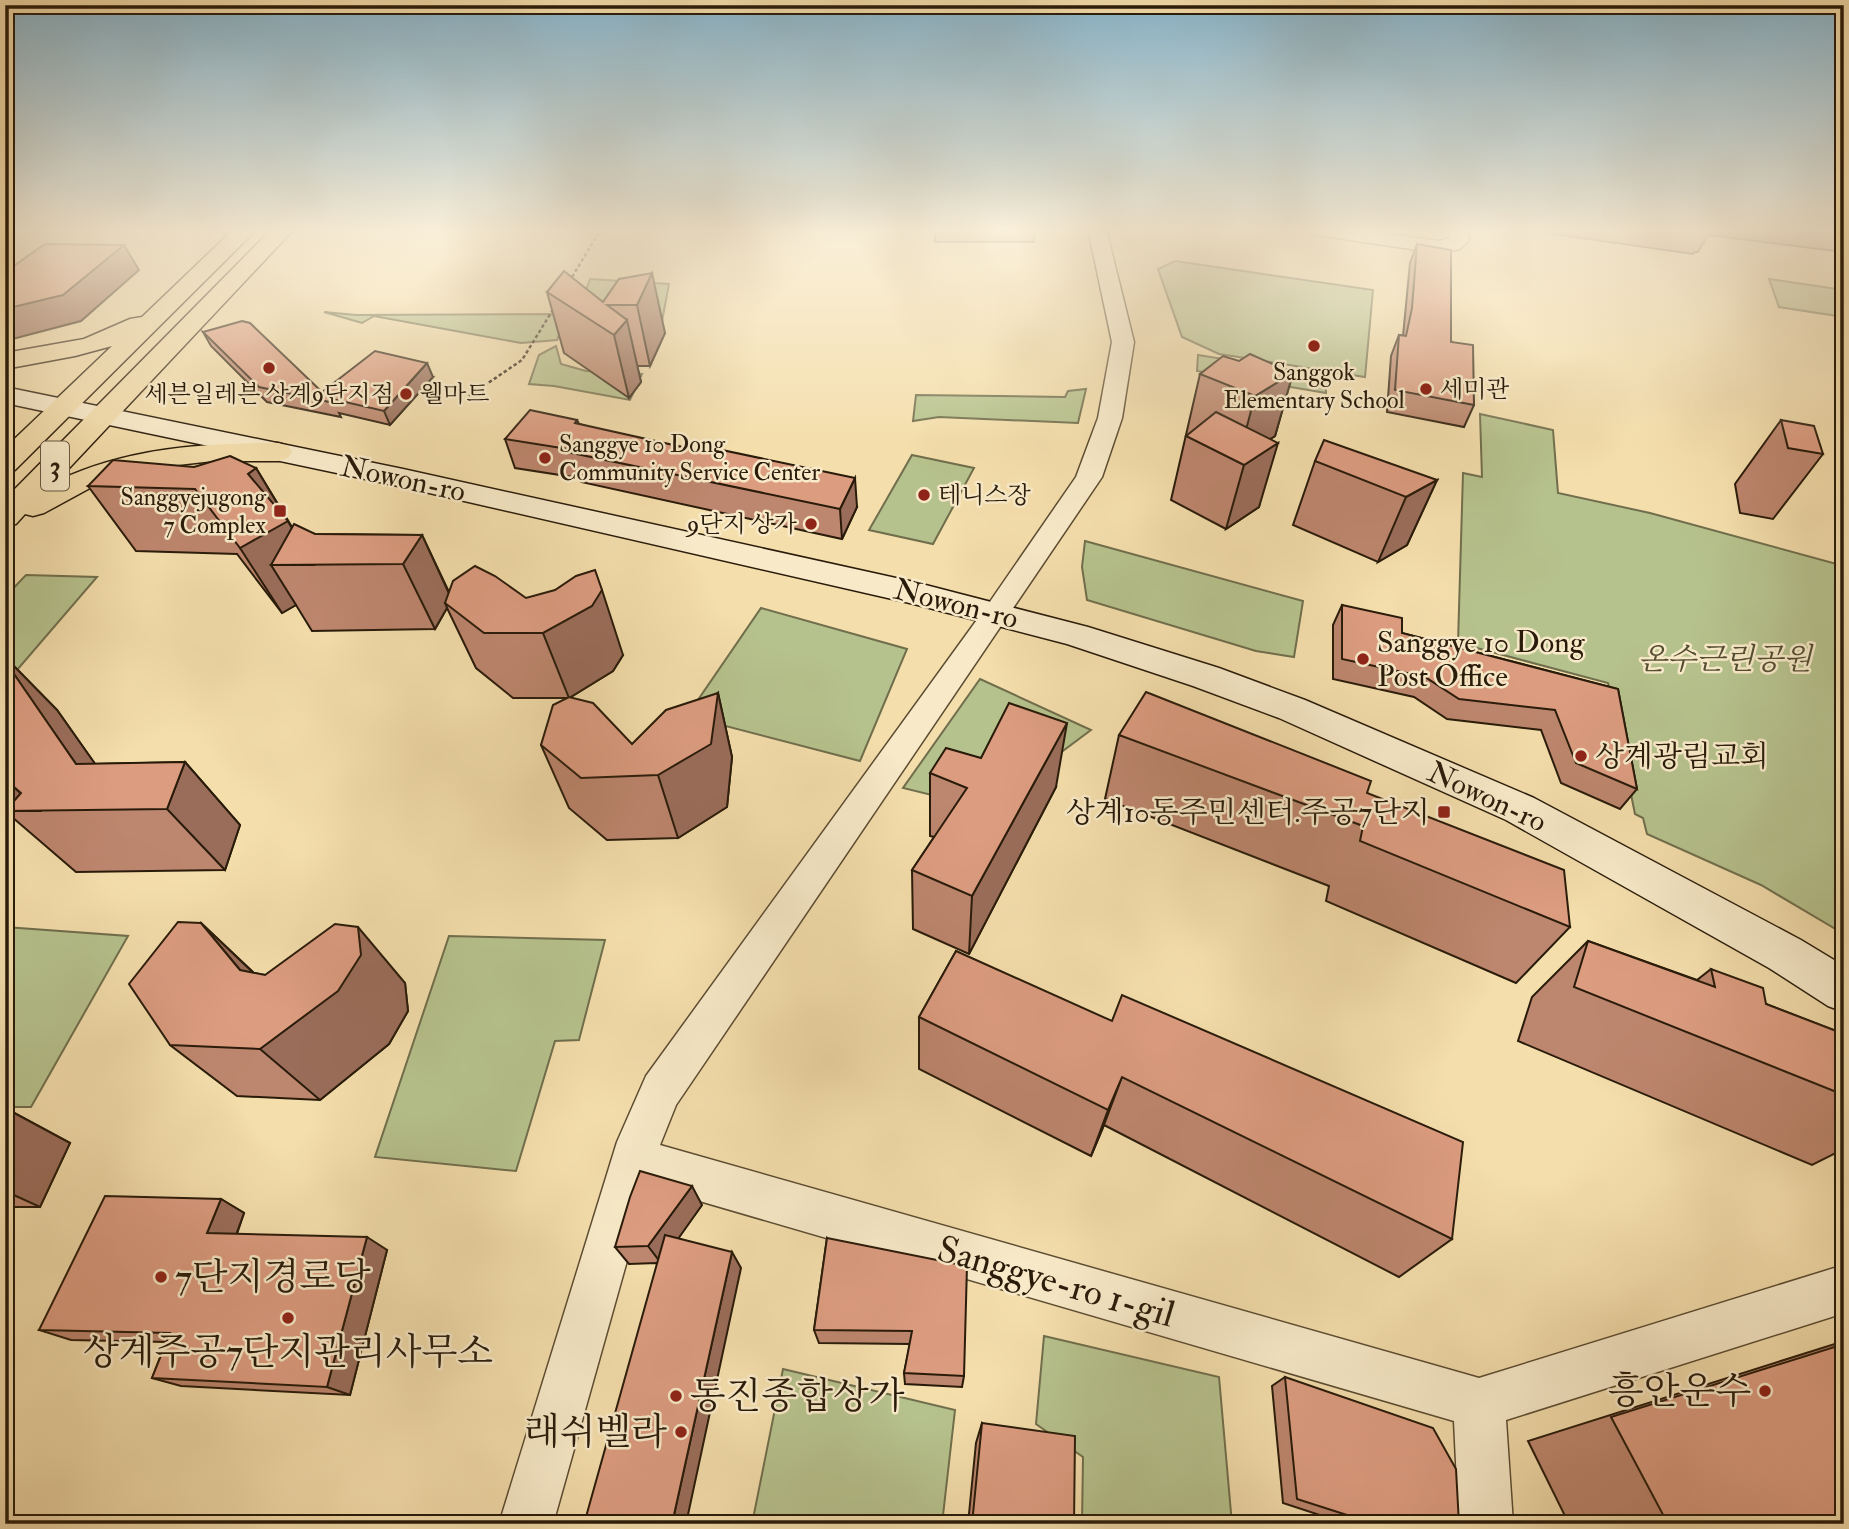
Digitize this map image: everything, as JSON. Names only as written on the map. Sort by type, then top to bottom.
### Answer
[{"type":"main road","points":[[5,361],[93,343],[123,333],[169,300]]},
{"type":"main road","name":"3","points":[[5,464],[175,300]]},
{"type":"main road","name":"3","points":[[5,517],[216,300]]},
{"type":"main road","name":"Nowon-ro","points":[[5,395],[278,452],[997,613],[1089,639],[1292,709],[1508,804],[1785,954],[1844,991]]},
{"type":"main road","points":[[5,527],[55,491],[126,465],[182,453],[278,452]]},
{"type":"street","points":[[526,1524],[634,1160],[662,1090],[997,613],[1089,477],[1110,418],[1123,342],[1115,300]]},
{"type":"street","name":"Sanggye-ro 1-gil","points":[[634,1160],[1479,1403]]},
{"type":"street","points":[[1486,1524],[1479,1403],[1844,1289]]},
{"type":"path","points":[[469,396],[522,360],[558,301]]},
{"type":"green space","points":[[582,300],[666,300],[660,332],[572,330]]},
{"type":"green space","points":[[1169,300],[1372,300],[1365,377],[1219,354],[1182,337]]},
{"type":"green space","points":[[1777,300],[1844,300],[1844,317],[1779,307]]},
{"type":"green space","points":[[324,312],[356,315],[568,314],[557,340],[521,343],[374,316],[362,323]]},
{"type":"green space","points":[[556,346],[561,364],[586,371],[642,374],[630,400],[529,384],[539,355]]},
{"type":"green space","points":[[1198,355],[1325,375],[1326,393],[1197,371]]},
{"type":"green space","points":[[1086,389],[1078,423],[939,417],[913,421],[916,395],[1065,397],[1068,391]]},
{"type":"green space","name":"온수근린공원","points":[[1480,414],[1553,430],[1558,493],[1650,513],[1844,566],[1844,934],[1761,885],[1647,834],[1643,818],[1635,814],[1620,730],[1608,683],[1458,643],[1463,473],[1482,477]]},
{"type":"green space","name":"테니스장","points":[[912,455],[974,468],[933,544],[869,530]]},
{"type":"green space","points":[[1085,541],[1303,601],[1294,657],[1256,651],[1087,600],[1082,567]]},
{"type":"green space","points":[[26,575],[97,577],[5,684],[5,597]]},
{"type":"green space","points":[[761,608],[907,649],[860,761],[687,716]]},
{"type":"green space","points":[[980,679],[1091,730],[1060,753],[948,799],[903,788]]},
{"type":"green space","points":[[5,927],[128,936],[31,1107],[5,1107]]},
{"type":"green space","points":[[449,936],[605,940],[579,1040],[555,1041],[516,1171],[375,1157]]},
{"type":"green space","points":[[1044,1336],[1219,1377],[1232,1524],[1082,1524],[1083,1457],[1036,1424]]},
{"type":"green space","points":[[783,1369],[955,1410],[942,1524],[752,1524]]},
{"type":"building","points":[[5,300],[41,300],[5,309]]},
{"type":"building","points":[[560,300],[639,300],[637,305],[607,305],[627,320],[614,335]]},
{"type":"building","points":[[1413,300],[1451,300],[1451,342],[1473,345],[1474,405],[1395,390],[1399,335],[1406,336]]},
{"type":"building","points":[[242,321],[250,323],[322,392],[375,351],[427,363],[384,411],[328,398],[334,403],[259,387],[203,332]]},
{"type":"building","points":[[1250,354],[1293,373],[1255,396],[1200,374],[1223,356],[1239,361]]},
{"type":"building","points":[[530,410],[577,420],[575,423],[714,454],[717,449],[855,478],[840,509],[572,453],[574,450],[505,439]]},
{"type":"building","points":[[1216,412],[1278,443],[1244,465],[1186,436]]},
{"type":"building","points":[[1781,420],[1814,426],[1823,454],[1788,448]]},
{"type":"building","points":[[1324,440],[1437,480],[1406,497],[1315,461]]},
{"type":"building","points":[[230,456],[256,468],[248,474],[288,521],[240,548],[195,489],[88,486],[113,460],[194,467]]},
{"type":"building","points":[[294,524],[315,534],[422,535],[403,564],[271,565]]},
{"type":"building","points":[[475,566],[495,576],[526,598],[555,590],[576,576],[595,570],[602,590],[592,606],[543,633],[484,633],[445,603],[453,581]]},
{"type":"building","points":[[1342,605],[1402,618],[1402,633],[1618,689],[1637,789],[1576,763],[1555,710],[1459,699],[1425,677],[1342,659]]},
{"type":"building","points":[[5,661],[76,764],[185,762],[167,809],[5,811],[21,793],[5,779]]},
{"type":"building","points":[[1146,692],[1371,781],[1367,793],[1564,870],[1570,927],[1360,841],[1363,826],[1119,735]]},
{"type":"building","points":[[718,693],[711,744],[658,775],[581,778],[541,745],[553,705],[569,697],[593,703],[632,744],[666,710]]},
{"type":"building","points":[[1009,703],[1067,723],[972,896],[912,870],[967,788],[930,773],[946,748],[981,758]]},
{"type":"building","points":[[178,922],[201,923],[240,970],[265,975],[335,924],[358,927],[361,955],[338,991],[260,1049],[170,1045],[129,984]]},
{"type":"building","points":[[1588,941],[1715,987],[1711,969],[1763,988],[1766,1004],[1844,1034],[1844,1095],[1574,987]]},
{"type":"building","points":[[956,951],[1112,1021],[1122,995],[1463,1142],[1452,1239],[1122,1077],[1108,1110],[919,1017]]},
{"type":"building","points":[[640,1171],[692,1186],[648,1246],[615,1247],[630,1197]]},
{"type":"building","points":[[105,1196],[221,1199],[207,1233],[367,1237],[327,1387],[152,1378],[170,1333],[39,1330]]},
{"type":"building","name":"동진종합상가","points":[[665,1235],[732,1252],[672,1524],[584,1524]]},
{"type":"building","points":[[827,1238],[967,1266],[964,1376],[904,1373],[912,1331],[814,1330]]},
{"type":"building","name":"흥안운수","points":[[1844,1344],[1844,1524],[1668,1524],[1611,1417]]},
{"type":"building","points":[[1285,1377],[1433,1428],[1456,1469],[1459,1524],[1375,1524],[1297,1499]]},
{"type":"building","points":[[982,1423],[1075,1436],[1074,1524],[972,1524]]},
{"type":"place","name":"Sanggok Elementary School","points":[[1314,346]]},
{"type":"place","name":"세븐일레븐 상계9단지점","points":[[269,368]]},
{"type":"place","name":"세미관","points":[[1426,389]]},
{"type":"place","name":"웰마트","points":[[406,394]]},
{"type":"place","name":"Sanggye 10 Dong Community Service Center","points":[[545,458]]},
{"type":"place","name":"테니스장","points":[[924,495]]},
{"type":"place","name":"Sanggyejugong 7 Complex","points":[[280,511]]},
{"type":"place","name":"9단지 상가","points":[[811,524]]},
{"type":"place","name":"Sanggye 10 Dong Post Office","points":[[1363,659]]},
{"type":"place","name":"상계광림교회","points":[[1581,756]]},
{"type":"place","name":"상계10동주민센터.주공7단지","points":[[1444,812]]},
{"type":"place","name":"7단지경로당","points":[[161,1277]]},
{"type":"place","name":"상계주공7단지관리사무소","points":[[288,1318]]},
{"type":"place","name":"흥안운수","points":[[1765,1391]]},
{"type":"place","name":"동진종합상가","points":[[676,1396]]},
{"type":"place","name":"래쉬벨라","points":[[681,1432]]}]
